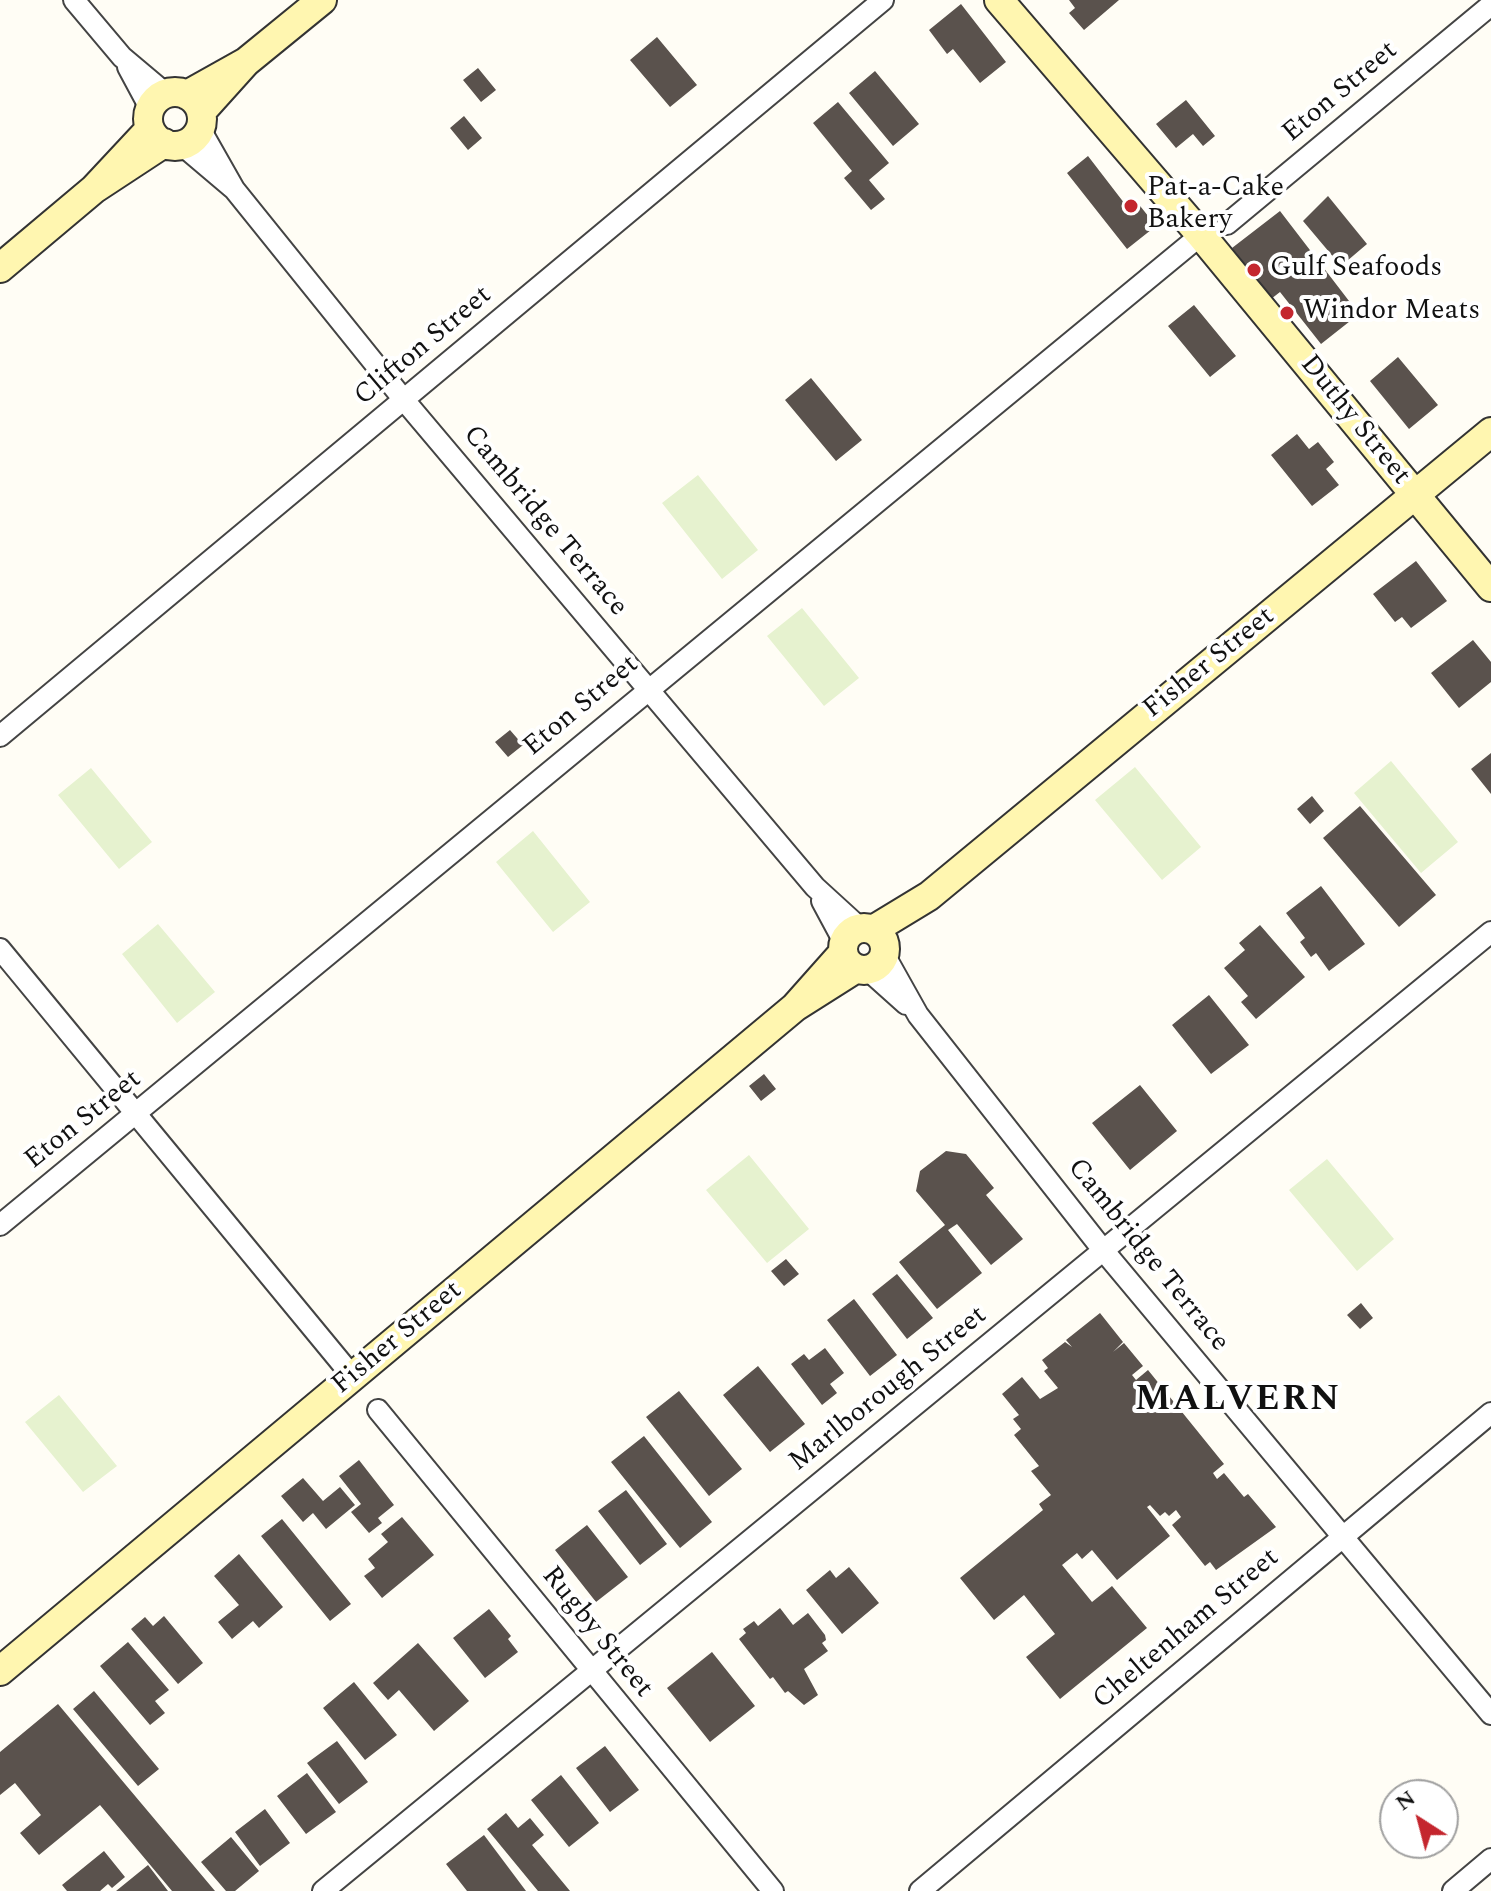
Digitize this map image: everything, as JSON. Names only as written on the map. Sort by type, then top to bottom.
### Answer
[{"type":"street","name":"Cambridge Terrace","points":[[74,0],[234,189],[404,400],[815,887],[1103,1250],[1491,1714]]},
{"type":"street","points":[[0,268],[175,119],[322,0]]},
{"type":"street","name":"Clifton Street","points":[[0,736],[883,0]]},
{"type":"street","name":"Duthy Street","points":[[999,0],[1214,230],[1415,495],[1491,587]]},
{"type":"street","name":"Eton Street","points":[[0,1225],[648,688],[1491,5]]},
{"type":"street","name":"Fisher Street","points":[[0,1671],[864,949],[1491,432]]},
{"type":"street","name":"Marlborough Street","points":[[323,1891],[1491,932]]},
{"type":"street","points":[[0,949],[353,1377]]},
{"type":"street","name":"Rugby Street","points":[[378,1410],[773,1891]]},
{"type":"street","name":"Cheltenham Street","points":[[920,1891],[1491,1413]]},
{"type":"street","points":[[1453,1891],[1491,1859]]},
{"type":"green space","points":[[698,475],[758,550],[722,579],[662,503]]},
{"type":"green space","points":[[802,608],[859,678],[824,706],[767,636]]},
{"type":"green space","points":[[1391,761],[1458,842],[1421,873],[1354,793]]},
{"type":"green space","points":[[1135,767],[1201,847],[1162,880],[1095,800]]},
{"type":"green space","points":[[91,768],[152,842],[119,869],[58,795]]},
{"type":"green space","points":[[533,831],[590,902],[553,932],[496,862]]},
{"type":"green space","points":[[158,924],[215,992],[177,1023],[122,954]]},
{"type":"green space","points":[[749,1155],[809,1229],[767,1263],[706,1190]]},
{"type":"green space","points":[[1327,1159],[1394,1239],[1357,1271],[1289,1190]]},
{"type":"green space","points":[[59,1395],[117,1466],[83,1492],[25,1422]]},
{"type":"building","points":[[1069,0],[1119,0],[1084,30],[1069,13],[1075,8]]},
{"type":"building","points":[[961,4],[1006,62],[980,83],[953,49],[947,54],[929,30]]},
{"type":"building","points":[[657,37],[697,85],[670,107],[630,60]]},
{"type":"building","points":[[478,68],[496,90],[481,102],[463,80]]},
{"type":"building","points":[[875,71],[919,124],[893,146],[849,93]]},
{"type":"building","points":[[1186,100],[1215,136],[1203,146],[1193,134],[1176,148],[1156,124]]},
{"type":"building","points":[[838,102],[889,163],[869,180],[885,199],[871,210],[844,178],[852,171],[813,123]]},
{"type":"building","points":[[464,116],[482,138],[468,150],[450,128]]},
{"type":"building","points":[[1088,156],[1128,208],[1137,202],[1156,226],[1127,249],[1067,173]]},
{"type":"building","points":[[1328,196],[1367,244],[1347,261],[1341,254],[1335,259],[1303,221]]},
{"type":"building","points":[[1280,211],[1359,314],[1321,344],[1280,292],[1271,299],[1232,248]]},
{"type":"building","points":[[1194,305],[1236,356],[1210,377],[1168,326]]},
{"type":"building","points":[[1398,357],[1438,405],[1409,429],[1370,381]]},
{"type":"building","points":[[811,378],[862,440],[836,461],[785,400]]},
{"type":"building","points":[[1297,434],[1309,449],[1318,442],[1334,462],[1326,469],[1339,485],[1312,506],[1271,455]]},
{"type":"building","points":[[1416,561],[1447,601],[1411,628],[1402,617],[1395,622],[1373,594]]},
{"type":"building","points":[[1473,640],[1491,662],[1491,682],[1459,708],[1431,673]]},
{"type":"building","points":[[510,730],[523,745],[508,757],[495,742]]},
{"type":"building","points":[[1491,753],[1491,794],[1471,769]]},
{"type":"building","points":[[1312,796],[1324,811],[1310,824],[1297,809]]},
{"type":"building","points":[[1360,806],[1436,895],[1399,927],[1323,838]]},
{"type":"building","points":[[1321,886],[1365,944],[1329,971],[1316,953],[1311,957],[1300,942],[1305,938],[1286,913]]},
{"type":"building","points":[[1260,925],[1305,977],[1256,1019],[1241,1002],[1248,996],[1224,968],[1245,950],[1239,943]]},
{"type":"building","points":[[1209,995],[1249,1045],[1211,1074],[1172,1025]]},
{"type":"building","points":[[764,1074],[776,1089],[761,1101],[749,1086]]},
{"type":"building","points":[[1140,1085],[1177,1131],[1130,1170],[1092,1123]]},
{"type":"building","points":[[946,1151],[966,1154],[994,1188],[986,1195],[1023,1239],[991,1265],[957,1224],[948,1230],[982,1273],[937,1309],[899,1262],[945,1225],[916,1191],[920,1171]]},
{"type":"building","points":[[786,1259],[799,1274],[784,1286],[771,1271]]},
{"type":"building","points":[[897,1274],[933,1318],[907,1339],[872,1294]]},
{"type":"building","points":[[854,1299],[897,1355],[870,1376],[827,1320]]},
{"type":"building","points":[[1361,1303],[1373,1318],[1360,1329],[1347,1315]]},
{"type":"building","points":[[1100,1313],[1123,1342],[1113,1352],[1124,1343],[1143,1366],[1132,1375],[1136,1380],[1148,1370],[1224,1464],[1213,1473],[1217,1479],[1224,1473],[1244,1497],[1248,1494],[1276,1527],[1216,1570],[1210,1562],[1205,1566],[1172,1525],[1181,1517],[1176,1510],[1169,1516],[1165,1512],[1160,1516],[1150,1505],[1147,1507],[1170,1536],[1117,1580],[1092,1550],[1082,1559],[1077,1553],[1062,1565],[1092,1602],[1112,1586],[1147,1628],[1060,1699],[1026,1657],[1055,1634],[1024,1595],[994,1620],[960,1578],[1043,1510],[1039,1504],[1051,1495],[1031,1471],[1039,1466],[1014,1435],[1021,1429],[1013,1419],[1019,1415],[1002,1394],[1022,1377],[1040,1399],[1058,1388],[1044,1371],[1048,1368],[1042,1360],[1065,1342],[1072,1347],[1066,1340]]},
{"type":"building","points":[[825,1348],[844,1373],[830,1384],[837,1393],[822,1405],[791,1364],[804,1354],[809,1360]]},
{"type":"building","points":[[758,1366],[805,1424],[770,1452],[723,1395]]},
{"type":"building","points":[[679,1391],[742,1469],[709,1496],[646,1417]]},
{"type":"building","points":[[644,1436],[712,1522],[680,1548],[611,1462]]},
{"type":"building","points":[[359,1460],[394,1505],[378,1518],[382,1523],[369,1533],[351,1512],[361,1504],[339,1476]]},
{"type":"building","points":[[303,1478],[323,1501],[340,1487],[355,1505],[326,1529],[313,1513],[303,1522],[281,1496]]},
{"type":"building","points":[[626,1490],[667,1544],[640,1565],[598,1511]]},
{"type":"building","points":[[402,1517],[434,1555],[382,1598],[364,1576],[375,1568],[368,1559],[388,1542],[381,1534]]},
{"type":"building","points":[[282,1519],[351,1604],[330,1621],[261,1536]]},
{"type":"building","points":[[587,1525],[628,1577],[596,1602],[555,1550]]},
{"type":"building","points":[[239,1554],[283,1607],[259,1628],[253,1621],[232,1639],[218,1622],[239,1605],[214,1576]]},
{"type":"building","points":[[849,1567],[879,1603],[842,1634],[806,1590],[830,1570],[836,1578]]},
{"type":"building","points":[[780,1608],[793,1625],[808,1613],[825,1635],[826,1640],[822,1643],[828,1651],[804,1669],[818,1695],[804,1705],[788,1691],[785,1693],[773,1677],[770,1679],[739,1639],[746,1633],[743,1629],[754,1621],[758,1626]]},
{"type":"building","points":[[489,1609],[511,1636],[508,1639],[518,1652],[485,1678],[453,1638]]},
{"type":"building","points":[[164,1616],[203,1663],[178,1684],[131,1629],[145,1617],[153,1626]]},
{"type":"building","points":[[128,1642],[169,1690],[155,1701],[165,1713],[150,1725],[100,1666]]},
{"type":"building","points":[[418,1643],[469,1701],[434,1731],[399,1690],[388,1700],[373,1683]]},
{"type":"building","points":[[712,1652],[755,1706],[710,1742],[667,1688]]},
{"type":"building","points":[[354,1682],[397,1735],[365,1760],[323,1708]]},
{"type":"building","points":[[94,1691],[159,1769],[138,1786],[73,1709]]},
{"type":"building","points":[[58,1704],[215,1891],[172,1891],[100,1805],[39,1855],[20,1833],[41,1815],[15,1783],[0,1795],[0,1752]]},
{"type":"building","points":[[337,1741],[368,1782],[339,1804],[307,1763]]},
{"type":"building","points":[[605,1746],[639,1790],[610,1812],[576,1768]]},
{"type":"building","points":[[307,1773],[336,1812],[306,1834],[277,1796]]},
{"type":"building","points":[[561,1775],[599,1823],[569,1847],[531,1800]]},
{"type":"building","points":[[265,1809],[290,1843],[260,1866],[235,1832]]},
{"type":"building","points":[[506,1813],[518,1828],[530,1818],[544,1835],[532,1845],[570,1891],[538,1891],[487,1829]]},
{"type":"building","points":[[484,1835],[526,1891],[467,1891],[446,1864]]},
{"type":"building","points":[[231,1837],[259,1871],[235,1891],[226,1891],[201,1862]]},
{"type":"building","points":[[104,1851],[125,1877],[112,1888],[108,1884],[100,1891],[67,1891],[62,1885]]},
{"type":"building","points":[[148,1865],[168,1891],[116,1891]]},
{"type":"place","name":"Pat-a-Cake Bakery","points":[[1131,206]]},
{"type":"place","name":"Gulf Seafoods","points":[[1254,270]]},
{"type":"place","name":"Windor Meats","points":[[1287,313]]},
{"type":"district","name":"MALVERN","points":[[1238,1402]]}]
